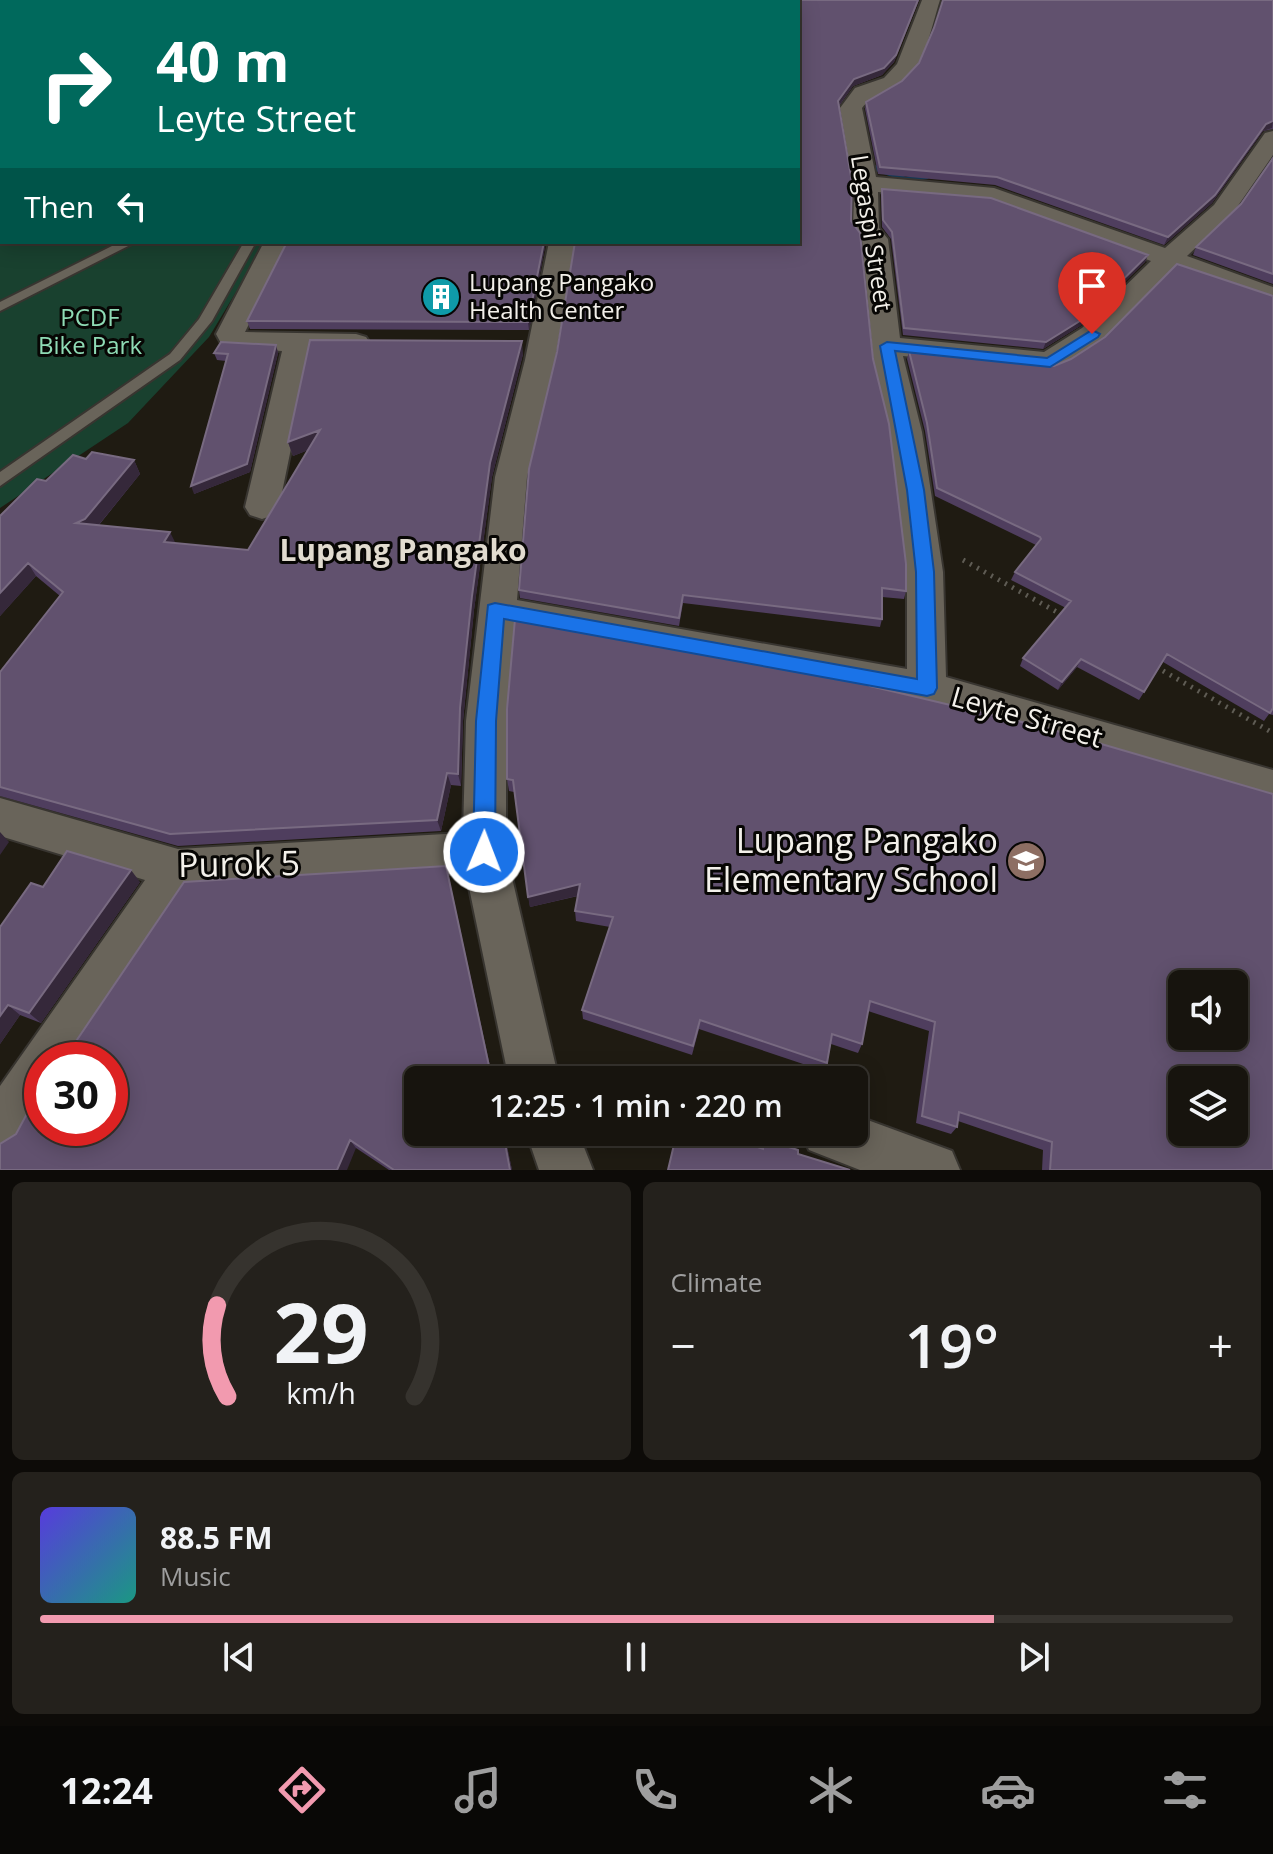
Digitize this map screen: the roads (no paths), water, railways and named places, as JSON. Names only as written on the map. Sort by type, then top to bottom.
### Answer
[{"type":"street","name":"Legaspi Street","points":[[927,688],[925,572],[921,536],[906,432],[889,366],[875,239],[866,229],[864,183],[851,108],[863,93],[891,82],[907,66],[931,0]]},
{"type":"street","points":[[887,346],[1050,362],[1092,334],[1223,210],[1273,138]]},
{"type":"street","points":[[864,183],[994,195],[1273,296]]},
{"type":"street","points":[[276,244],[230,334],[233,341],[378,343]]},
{"type":"street","points":[[531,1066],[484,852],[486,721],[495,610],[527,342],[561,244]]},
{"type":"street","points":[[262,507],[298,343]]},
{"type":"street","name":"Leyte Street","points":[[495,610],[927,688],[1273,788]]},
{"type":"street","name":"Purok 5","points":[[0,817],[178,870],[484,852]]},
{"type":"street","points":[[60,1042],[178,870]]},
{"type":"street","points":[[0,1131],[24,1096]]},
{"type":"street","points":[[557,1146],[566,1170]]},
{"type":"street","points":[[866,1146],[933,1170]]},
{"type":"lane","points":[[0,307],[126,244]]},
{"type":"lane","points":[[0,480],[175,357],[205,321],[249,244]]},
{"type":"waterway","points":[[869,155],[871,166],[905,180],[925,177],[930,169]]},
{"type":"place","name":"Lupang Pangako Health Center","points":[[441,297]]},
{"type":"place","name":"Lupang Pangako Elementary School","points":[[1026,861]]},
{"type":"district","name":"Lupang Pangako","points":[[403,551]]},
{"type":"park label","name":"PCDF Bike Park","points":[[90,332]]}]
